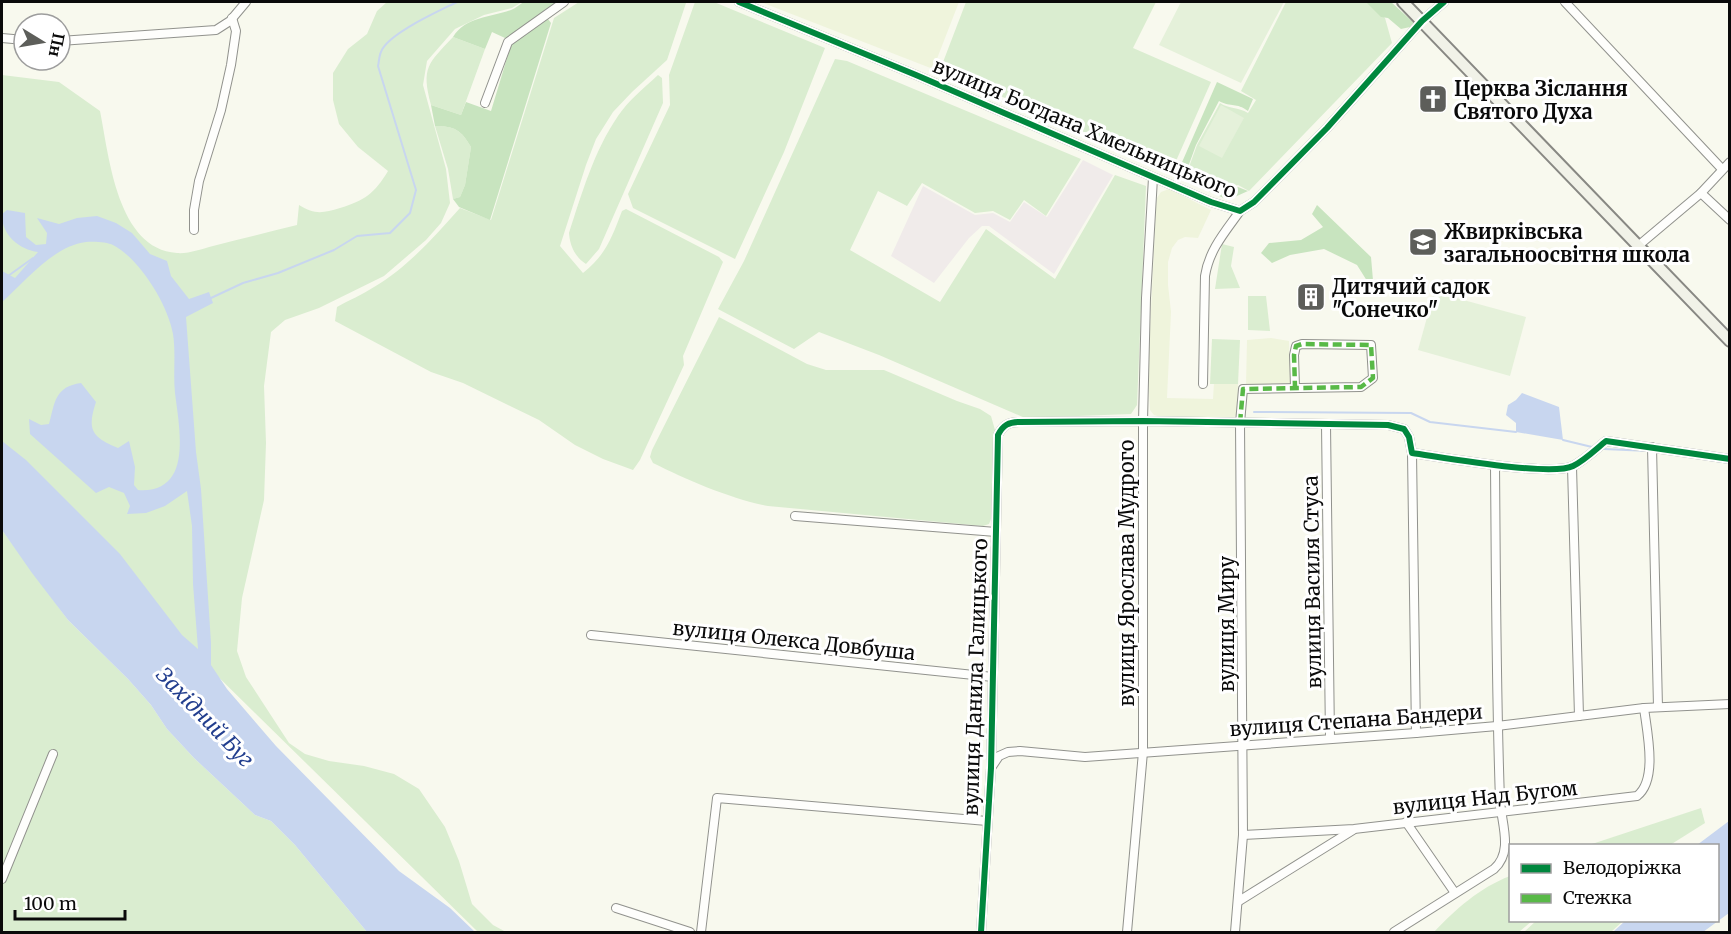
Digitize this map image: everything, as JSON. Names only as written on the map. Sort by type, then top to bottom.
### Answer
[{"type":"street","points":[[72,40],[216,30],[232,18],[246,2]]},
{"type":"street","points":[[485,103],[508,42],[564,2]]},
{"type":"street","name":"вулиця Богдана Хмельницького","points":[[739,2],[916,75],[1154,178],[1240,211],[1254,202],[1327,128],[1422,21],[1444,2]]},
{"type":"street","points":[[1403,2],[1730,341]]},
{"type":"street","points":[[1565,2],[1722,170]]},
{"type":"street","points":[[194,230],[194,210],[199,181],[221,110],[231,65],[236,31],[232,18]]},
{"type":"street","points":[[1638,246],[1701,193],[1730,162]]},
{"type":"street","name":"вулиця Ярослава Мудрого","points":[[1127,933],[1143,752],[1143,421],[1146,298],[1154,178]]},
{"type":"street","points":[[1701,193],[1730,220]]},
{"type":"street","points":[[1203,384],[1205,276],[1208,260],[1240,211]]},
{"type":"street","points":[[1302,344],[1371,345],[1373,378],[1368,384],[1361,387],[1295,387],[1296,346],[1302,344]]},
{"type":"street","name":"вулиця Миру","points":[[1235,933],[1243,835],[1240,423],[1243,389],[1295,387]]},
{"type":"street","points":[[1143,421],[1326,425],[1352,423],[1404,429],[1409,437],[1412,453],[1416,733]]},
{"type":"street","name":"вулиця Данила Галицького","points":[[981,933],[991,768],[998,435],[1005,425],[1019,422],[1143,421]]},
{"type":"street","name":"вулиця Василя Стуса","points":[[1326,425],[1330,738]]},
{"type":"street","points":[[1412,453],[1495,465],[1558,470],[1572,466],[1606,441],[1730,459]]},
{"type":"street","points":[[1652,447],[1658,707]]},
{"type":"street","points":[[1394,933],[1502,862],[1505,854],[1497,726],[1495,465]]},
{"type":"street","points":[[1572,466],[1579,716]]},
{"type":"street","points":[[795,516],[996,532]]},
{"type":"street","name":"вулиця Олекса Довбуша","points":[[591,635],[993,677]]},
{"type":"street","name":"вулиця Степана Бандери","points":[[991,768],[999,756],[1008,752],[1085,757],[1416,733],[1497,726],[1644,708],[1730,704]]},
{"type":"street","name":"вулиця Над Бугом","points":[[1243,835],[1354,829],[1637,796],[1644,791],[1648,782],[1649,750],[1644,708]]},
{"type":"street","points":[[2,879],[53,754]]},
{"type":"street","points":[[701,933],[717,798],[987,821]]},
{"type":"street","points":[[1406,822],[1455,893]]},
{"type":"street","points":[[1239,901],[1354,829]]},
{"type":"street","points":[[615,908],[690,933]]},
{"type":"shaded area","points":[[1083,160],[1113,175],[1054,274],[989,226],[982,226],[969,238],[934,283],[891,256],[923,186],[975,215],[993,213],[1010,222],[1024,202],[1047,217]]},
{"type":"green space","points":[[387,2],[522,2],[512,8],[484,15],[455,29],[427,61],[423,85],[446,169],[450,203],[441,223],[426,240],[384,276],[319,308],[285,320],[271,332],[264,386],[266,443],[264,500],[242,598],[237,651],[246,677],[289,743],[305,754],[394,774],[419,789],[445,827],[459,861],[472,904],[493,925],[506,932],[478,932],[195,654],[2,471],[2,75],[59,82],[100,111],[112,175],[129,218],[141,235],[157,248],[177,253],[190,252],[297,225],[299,205],[315,212],[334,210],[362,199],[378,185],[388,171],[358,147],[339,124],[333,100],[333,73],[348,49],[367,34],[377,11]]},
{"type":"green space","points":[[524,2],[560,2],[510,37],[505,38],[492,32],[485,49],[453,37],[464,25],[511,10]]},
{"type":"green space","points":[[579,2],[686,3],[667,60],[613,112],[596,139],[560,246],[583,273],[603,252],[622,211],[626,209],[719,257],[723,262],[683,356],[684,365],[640,460],[633,470],[575,445],[539,420],[463,383],[431,372],[335,321],[337,307],[369,290],[398,270],[420,251],[460,208],[491,220],[554,18]]},
{"type":"green space","points":[[695,2],[714,2],[825,48],[784,152],[735,259],[633,208],[628,194],[670,105],[669,75]]},
{"type":"green space","points":[[761,2],[959,2],[933,69]]},
{"type":"green space","points":[[966,2],[1156,2],[1133,48],[1211,82],[1172,170],[940,70]]},
{"type":"green space","points":[[1181,2],[1284,2],[1241,83],[1159,45]]},
{"type":"green space","points":[[1286,2],[1369,2],[1385,18],[1392,43],[1249,191],[1238,185],[1229,188],[1194,172],[1189,167],[1197,145],[1220,103],[1248,113],[1256,100],[1241,91]]},
{"type":"green space","points":[[1366,2],[1391,2],[1414,23],[1410,27],[1401,29],[1388,18],[1381,17]]},
{"type":"green space","points":[[548,19],[551,23],[490,220],[459,207],[453,199],[460,197],[465,185],[471,147],[457,130],[435,126],[431,105],[461,115],[466,102],[491,111],[511,45]]},
{"type":"green space","points":[[453,37],[485,49],[461,115],[431,105],[428,92],[427,74],[432,60]]},
{"type":"green space","points":[[835,59],[847,61],[1081,159],[1046,216],[1024,200],[1010,220],[993,211],[975,213],[922,183],[907,206],[878,191],[850,250],[940,302],[986,229],[1055,279],[1115,175],[1146,186],[1137,405],[1131,414],[1025,418],[879,355],[819,332],[794,349],[718,309],[744,261]]},
{"type":"green space","points":[[658,75],[662,78],[663,103],[599,249],[586,264],[574,251],[569,233],[589,173],[602,143],[618,116],[631,100]]},
{"type":"green space","points":[[1217,82],[1253,99],[1248,111],[1219,101],[1196,145],[1188,167],[1192,172],[1229,190],[1238,187],[1248,191],[1228,200],[1176,176]]},
{"type":"green space","points":[[1221,105],[1244,118],[1222,158],[1199,146]]},
{"type":"green space","points":[[435,126],[457,130],[471,147],[465,185],[460,197],[453,199],[448,169]]},
{"type":"green space","points":[[1169,189],[1211,210],[1198,238],[1185,237],[1178,240],[1172,248],[1168,262],[1171,312],[1167,398],[1213,399],[1214,383],[1238,384],[1237,413],[1233,419],[1165,418],[1154,415],[1150,410],[1148,372],[1156,208],[1157,198],[1161,192]]},
{"type":"green space","points":[[1317,205],[1371,257],[1374,292],[1357,265],[1324,249],[1290,255],[1272,263],[1261,253],[1269,243],[1301,240],[1323,227],[1312,214]]},
{"type":"green space","points":[[1222,244],[1234,247],[1231,266],[1240,288],[1215,289]]},
{"type":"green space","points":[[1434,292],[1526,317],[1510,376],[1418,350]]},
{"type":"green space","points":[[1248,296],[1266,296],[1270,331],[1248,330]]},
{"type":"green space","points":[[719,317],[807,364],[826,370],[884,370],[980,409],[991,416],[995,430],[989,524],[983,526],[768,506],[709,488],[653,463],[650,457],[652,450]]},
{"type":"green space","points":[[1271,338],[1289,341],[1290,383],[1246,385],[1247,340]]},
{"type":"green space","points":[[1212,339],[1240,340],[1238,384],[1210,384]]},
{"type":"green space","points":[[2,530],[68,620],[128,679],[151,705],[167,729],[194,758],[255,815],[271,821],[295,845],[367,932],[2,932]]},
{"type":"green space","points":[[1701,808],[1705,823],[1672,844],[1592,844]]},
{"type":"green space","points":[[1509,876],[1509,922],[1531,922],[1519,932],[1434,932],[1469,900]]},
{"type":"green space","points":[[1535,922],[1622,922],[1611,932],[1524,932]]},
{"type":"water","name":"Західний Буг","points":[[7,210],[25,213],[26,237],[36,245],[46,244],[47,233],[37,218],[59,224],[77,218],[97,216],[116,223],[132,233],[150,254],[167,261],[171,276],[189,299],[209,292],[213,303],[186,317],[201,489],[211,665],[227,689],[276,746],[399,871],[450,908],[475,932],[367,932],[295,845],[271,821],[255,815],[194,758],[167,729],[151,705],[128,679],[68,620],[2,530],[2,441],[26,460],[120,554],[182,635],[198,649],[193,584],[192,526],[187,491],[165,506],[146,513],[127,514],[130,506],[124,493],[109,487],[96,493],[30,434],[29,419],[41,425],[49,424],[57,396],[66,388],[81,383],[96,402],[92,426],[97,436],[118,448],[129,441],[135,467],[134,485],[138,490],[156,488],[168,481],[175,470],[180,440],[174,386],[174,341],[165,310],[151,284],[133,261],[113,245],[96,242],[74,245],[51,257],[2,302],[2,271],[15,278],[38,252],[24,248],[12,240],[2,221],[2,214]]},
{"type":"water","points":[[1522,393],[1559,407],[1563,440],[1516,432],[1516,423],[1506,415],[1508,405]]},
{"type":"water","points":[[1729,821],[1729,913],[1719,920],[1719,844],[1698,844]]},
{"type":"water","points":[[1624,922],[1717,922],[1703,932],[1613,932]]},
{"type":"waterway","points":[[211,298],[243,283],[278,273],[334,250],[357,236],[390,233],[410,213],[416,190],[378,66],[380,55],[385,45],[403,31],[457,2]]},
{"type":"waterway","points":[[8,276],[33,258]]},
{"type":"waterway","points":[[1254,412],[1411,413],[1430,422],[1516,432]]},
{"type":"waterway","points":[[1563,440],[1592,447]]},
{"type":"waterway","points":[[1604,449],[1649,451]]},
{"type":"waterway","points":[[1697,458],[1730,463]]},
{"type":"marked path","points":[[1240,423],[1243,389],[1361,387],[1373,378],[1371,345],[1302,344],[1296,346],[1295,387]]},
{"type":"cycle path","points":[[739,2],[916,75],[1211,202],[1240,211],[1254,202],[1327,128],[1422,21],[1444,2]]},
{"type":"cycle path","points":[[981,932],[991,768],[998,435],[1007,425],[1019,422],[1143,421],[1388,425],[1404,429],[1409,437],[1412,453],[1520,468],[1561,469],[1573,466],[1606,441],[1730,459]]},
{"type":"place","name":"Церква Зіслання Святого Духа","points":[[1433,99]]},
{"type":"place","name":"Жвирківська загальноосвітня школа","points":[[1423,242]]},
{"type":"place","name":"Дитячий садок \"Сонечко\"","points":[[1311,297]]}]
